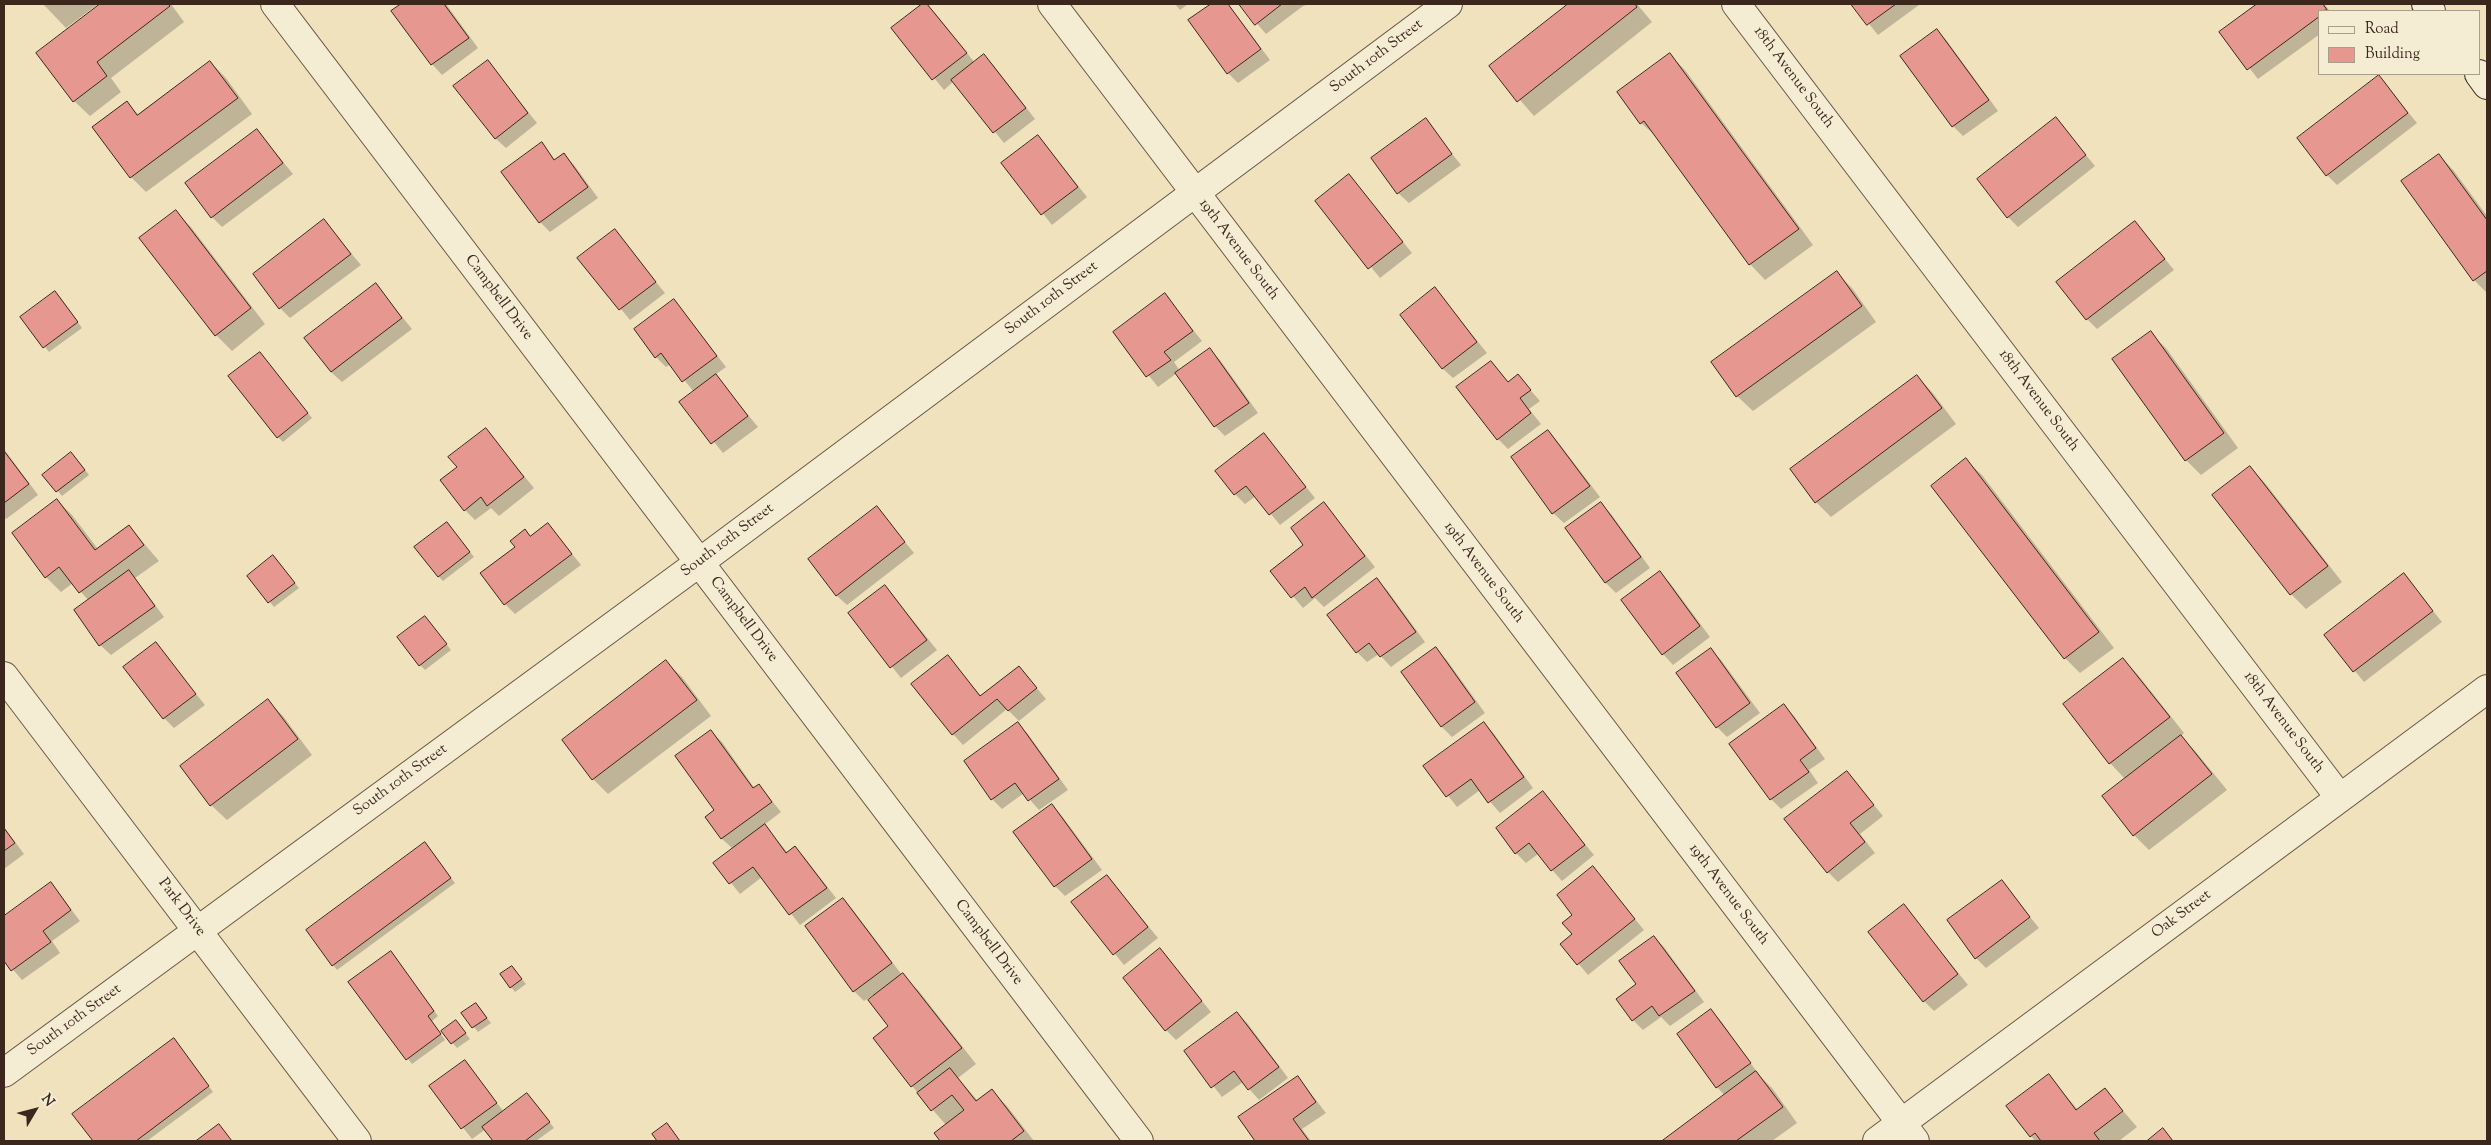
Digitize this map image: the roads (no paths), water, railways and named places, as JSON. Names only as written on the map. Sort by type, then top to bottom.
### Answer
[{"type":"street","name":"Campbell Drive","points":[[275,4],[1138,1141]]},
{"type":"street","name":"19th Avenue South","points":[[1052,4],[1908,1132]]},
{"type":"street","name":"South 10th Street","points":[[4,1073],[700,562],[1448,4]]},
{"type":"street","name":"18th Avenue South","points":[[1736,4],[2340,798]]},
{"type":"street","points":[[2479,75],[2487,85]]},
{"type":"street","name":"Park Drive","points":[[4,676],[357,1141]]},
{"type":"street","name":"Oak Street","points":[[1878,1141],[1908,1132],[2340,798],[2487,689]]}]
